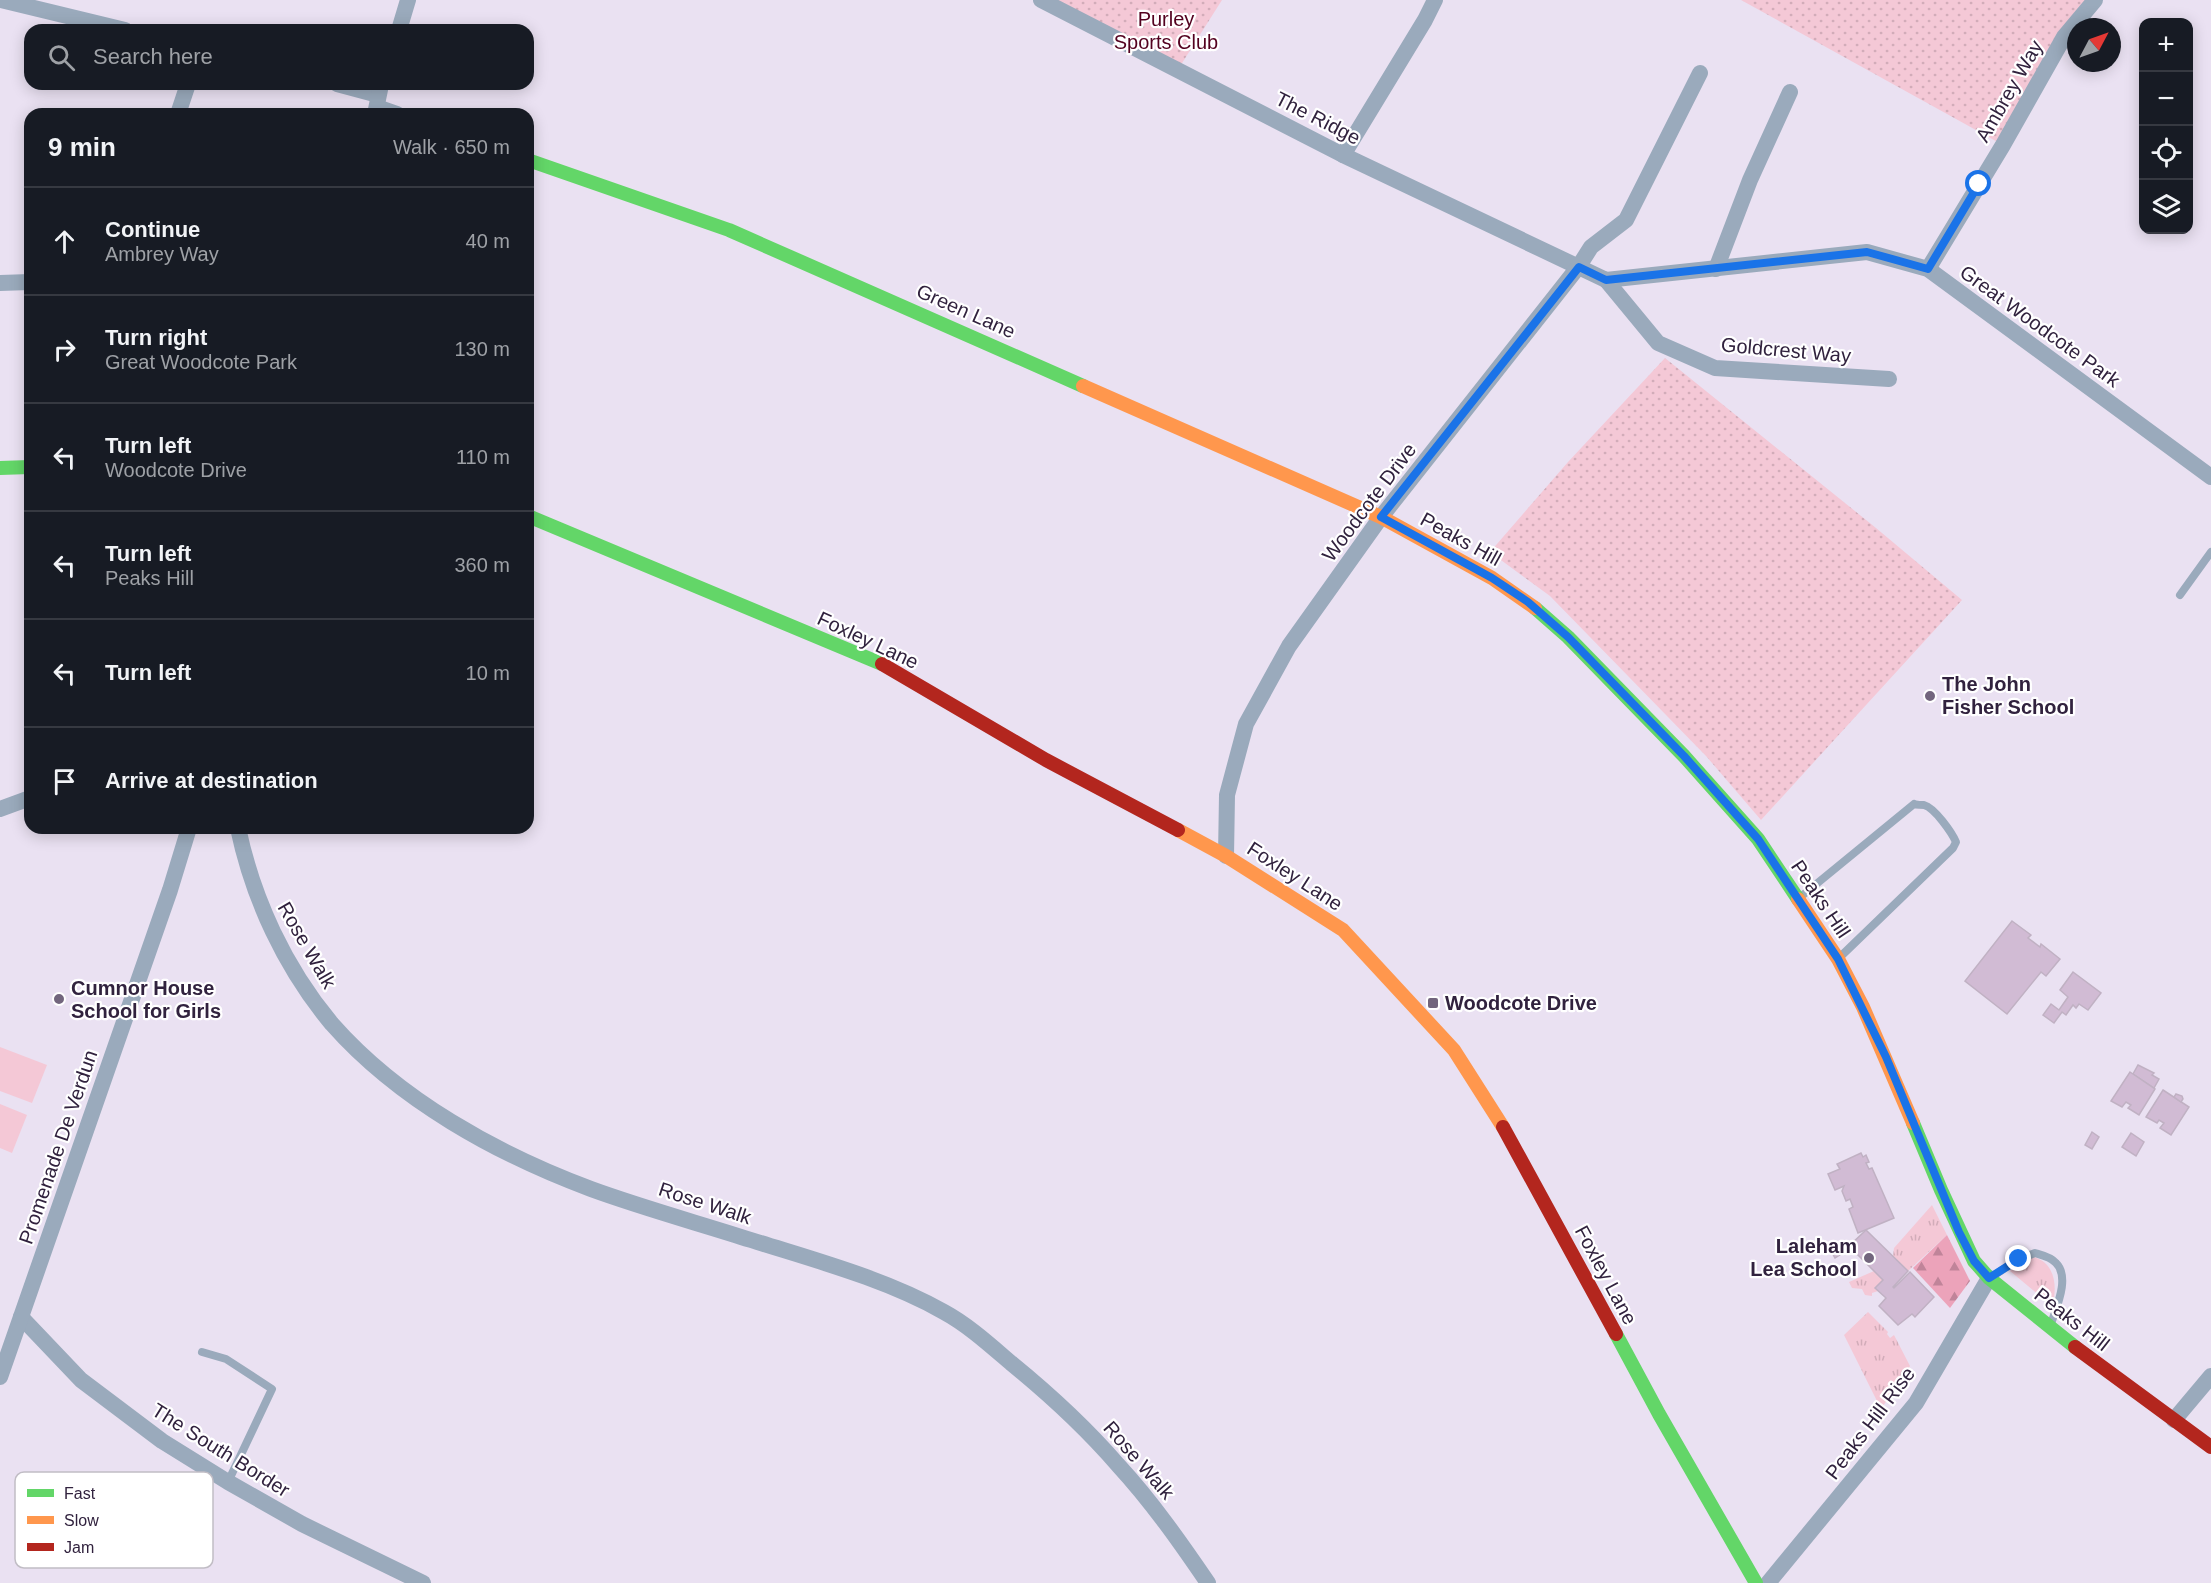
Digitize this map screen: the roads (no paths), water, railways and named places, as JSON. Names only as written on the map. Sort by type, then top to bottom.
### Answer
[{"type":"street","points":[[1,0],[100,24]]},
{"type":"street","points":[[401,24],[408,0]]},
{"type":"street","name":"The Ridge","points":[[1041,0],[1343,154],[1579,267]]},
{"type":"street","points":[[1343,154],[1435,0]]},
{"type":"street","name":"Ambrey Way","points":[[1928,269],[2064,37],[2095,0]]},
{"type":"street","name":"Woodcote Drive","points":[[1226,856],[1227,795],[1246,724],[1288,646],[1381,517],[1579,267],[1591,247],[1626,220],[1700,74]]},
{"type":"street","points":[[180,108],[186,90]]},
{"type":"street","points":[[353,90],[378,100]]},
{"type":"street","points":[[1716,268],[1750,180],[1790,92]]},
{"type":"street","name":"Green Lane","points":[[534,162],[729,230],[1381,517]]},
{"type":"street","name":"Great Woodcote Park","points":[[1606,280],[1867,252],[1928,269],[2211,477]]},
{"type":"street","points":[[1579,267],[1606,280]]},
{"type":"street","name":"Goldcrest Way","points":[[1606,280],[1659,343],[1715,368],[1889,379]]},
{"type":"street","points":[[0,283],[24,282]]},
{"type":"street","points":[[0,468],[24,467]]},
{"type":"street","name":"Peaks Hill","points":[[1381,517],[1492,578],[1528,602],[1568,637],[1684,756],[1758,839],[1838,959],[1886,1057],[1959,1232],[1974,1261],[1989,1278],[2050,1328],[2211,1448]]},
{"type":"street","name":"Foxley Lane","points":[[534,519],[882,664],[1046,760],[1226,856],[1343,930],[1454,1050],[1513,1142],[1659,1414],[1756,1583]]},
{"type":"street","points":[[0,809],[24,800]]},
{"type":"street","name":"Promenade De Verdun","points":[[0,1377],[170,890],[187,834]]},
{"type":"street","name":"Rose Walk","points":[[239,834],[247,867],[265,916],[311,996],[350,1043],[411,1094],[494,1146],[590,1189],[798,1254],[885,1285],[946,1313],[1024,1374],[1068,1413],[1117,1463],[1177,1538],[1208,1583]]},
{"type":"street","name":"Peaks Hill Rise","points":[[1768,1583],[1916,1404],[1989,1278]]},
{"type":"street","name":"The South Border","points":[[21,1317],[81,1380],[162,1441],[212,1472]]},
{"type":"street","points":[[2174,1420],[2211,1376]]},
{"type":"street","name":"The South Border","points":[[213,1473],[302,1524],[423,1583]]},
{"type":"lane","points":[[2180,595],[2211,552]]},
{"type":"lane","points":[[1798,899],[1914,804],[1924,805],[1932,810],[1953,835],[1956,842],[1953,848],[1838,959]]},
{"type":"lane","points":[[1989,1278],[2019,1259],[2035,1253],[2055,1261],[2061,1269],[2063,1280],[2050,1328]]},
{"type":"lane","points":[[202,1352],[226,1359],[272,1389],[228,1482]]},
{"type":"place","name":"The John Fisher School","points":[[1930,696]]},
{"type":"place","name":"Cumnor House School for Girls","points":[[59,999]]},
{"type":"place","name":"Woodcote Drive","points":[[1433,1003]]},
{"type":"place","name":"Laleham Lea School","points":[[1869,1258]]},
{"type":"park label","name":"Purley Sports Club","points":[[1166,30]]}]
